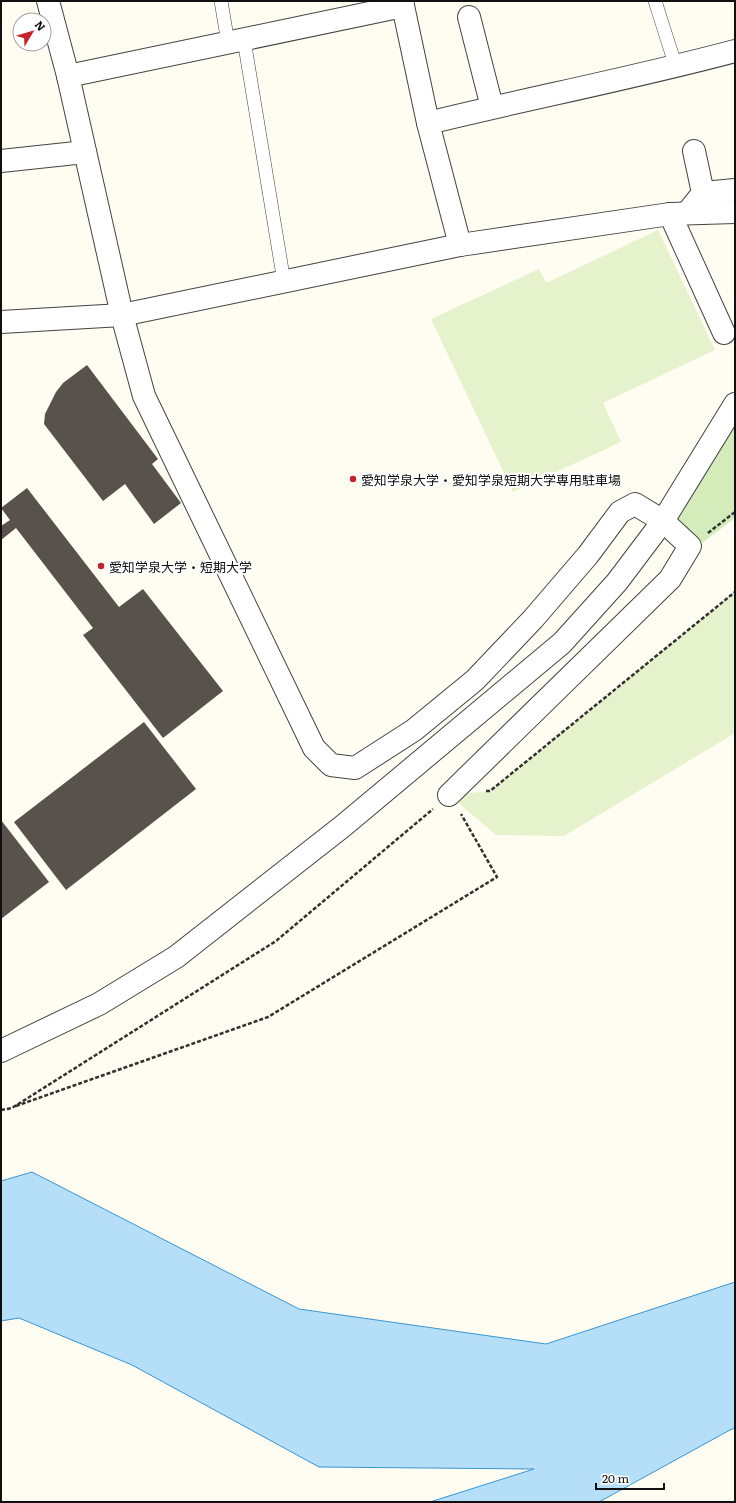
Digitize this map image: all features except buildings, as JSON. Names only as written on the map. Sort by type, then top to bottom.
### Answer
[{"type":"street","points":[[48,1],[68,76],[122,315],[144,396],[314,748],[330,765],[355,768],[414,730],[475,680],[538,613],[588,555],[620,512],[635,504],[663,520],[690,546],[670,579],[449,794]]},
{"type":"street","points":[[52,1],[54,26]]},
{"type":"street","points":[[68,76],[403,4],[428,123],[460,245]]},
{"type":"street","points":[[469,18],[492,107]]},
{"type":"street","points":[[428,123],[492,107],[676,67],[735,51]]},
{"type":"street","points":[[694,151],[703,192]]},
{"type":"street","points":[[1,161],[85,152]]},
{"type":"street","points":[[678,214],[703,192],[735,190]]},
{"type":"street","points":[[1,322],[122,315],[460,245],[678,214],[735,212]]},
{"type":"street","points":[[678,214],[724,333]]},
{"type":"street","points":[[1,1051],[99,1004],[176,957],[344,826],[562,643],[617,582],[663,520],[735,404]]},
{"type":"lane","points":[[221,1],[236,41],[284,282]]},
{"type":"lane","points":[[655,1],[676,67]]},
{"type":"path","points":[[690,546],[735,512]]},
{"type":"path","points":[[483,791],[490,791],[735,592]]},
{"type":"path","points":[[1,1110],[12,1108],[268,1017],[497,877],[449,794],[276,941],[12,1108]]},
{"type":"green space","points":[[658,230],[715,350],[603,403],[621,442],[513,492],[431,319],[539,269],[546,283]]},
{"type":"green space","points":[[735,416],[735,518],[698,546],[673,519]]},
{"type":"green space","points":[[735,592],[735,733],[564,836],[496,835],[449,795],[490,791]]},
{"type":"water","points":[[32,1172],[299,1309],[546,1344],[735,1282],[735,1428],[599,1502],[430,1502],[534,1469],[319,1467],[132,1365],[19,1318],[1,1321],[1,1181]]},
{"type":"place","name":"愛知学泉大学・愛知学泉短期大学専用駐車場","points":[[353,479]]},
{"type":"place","name":"愛知学泉大学・短期大学","points":[[101,566]]}]
